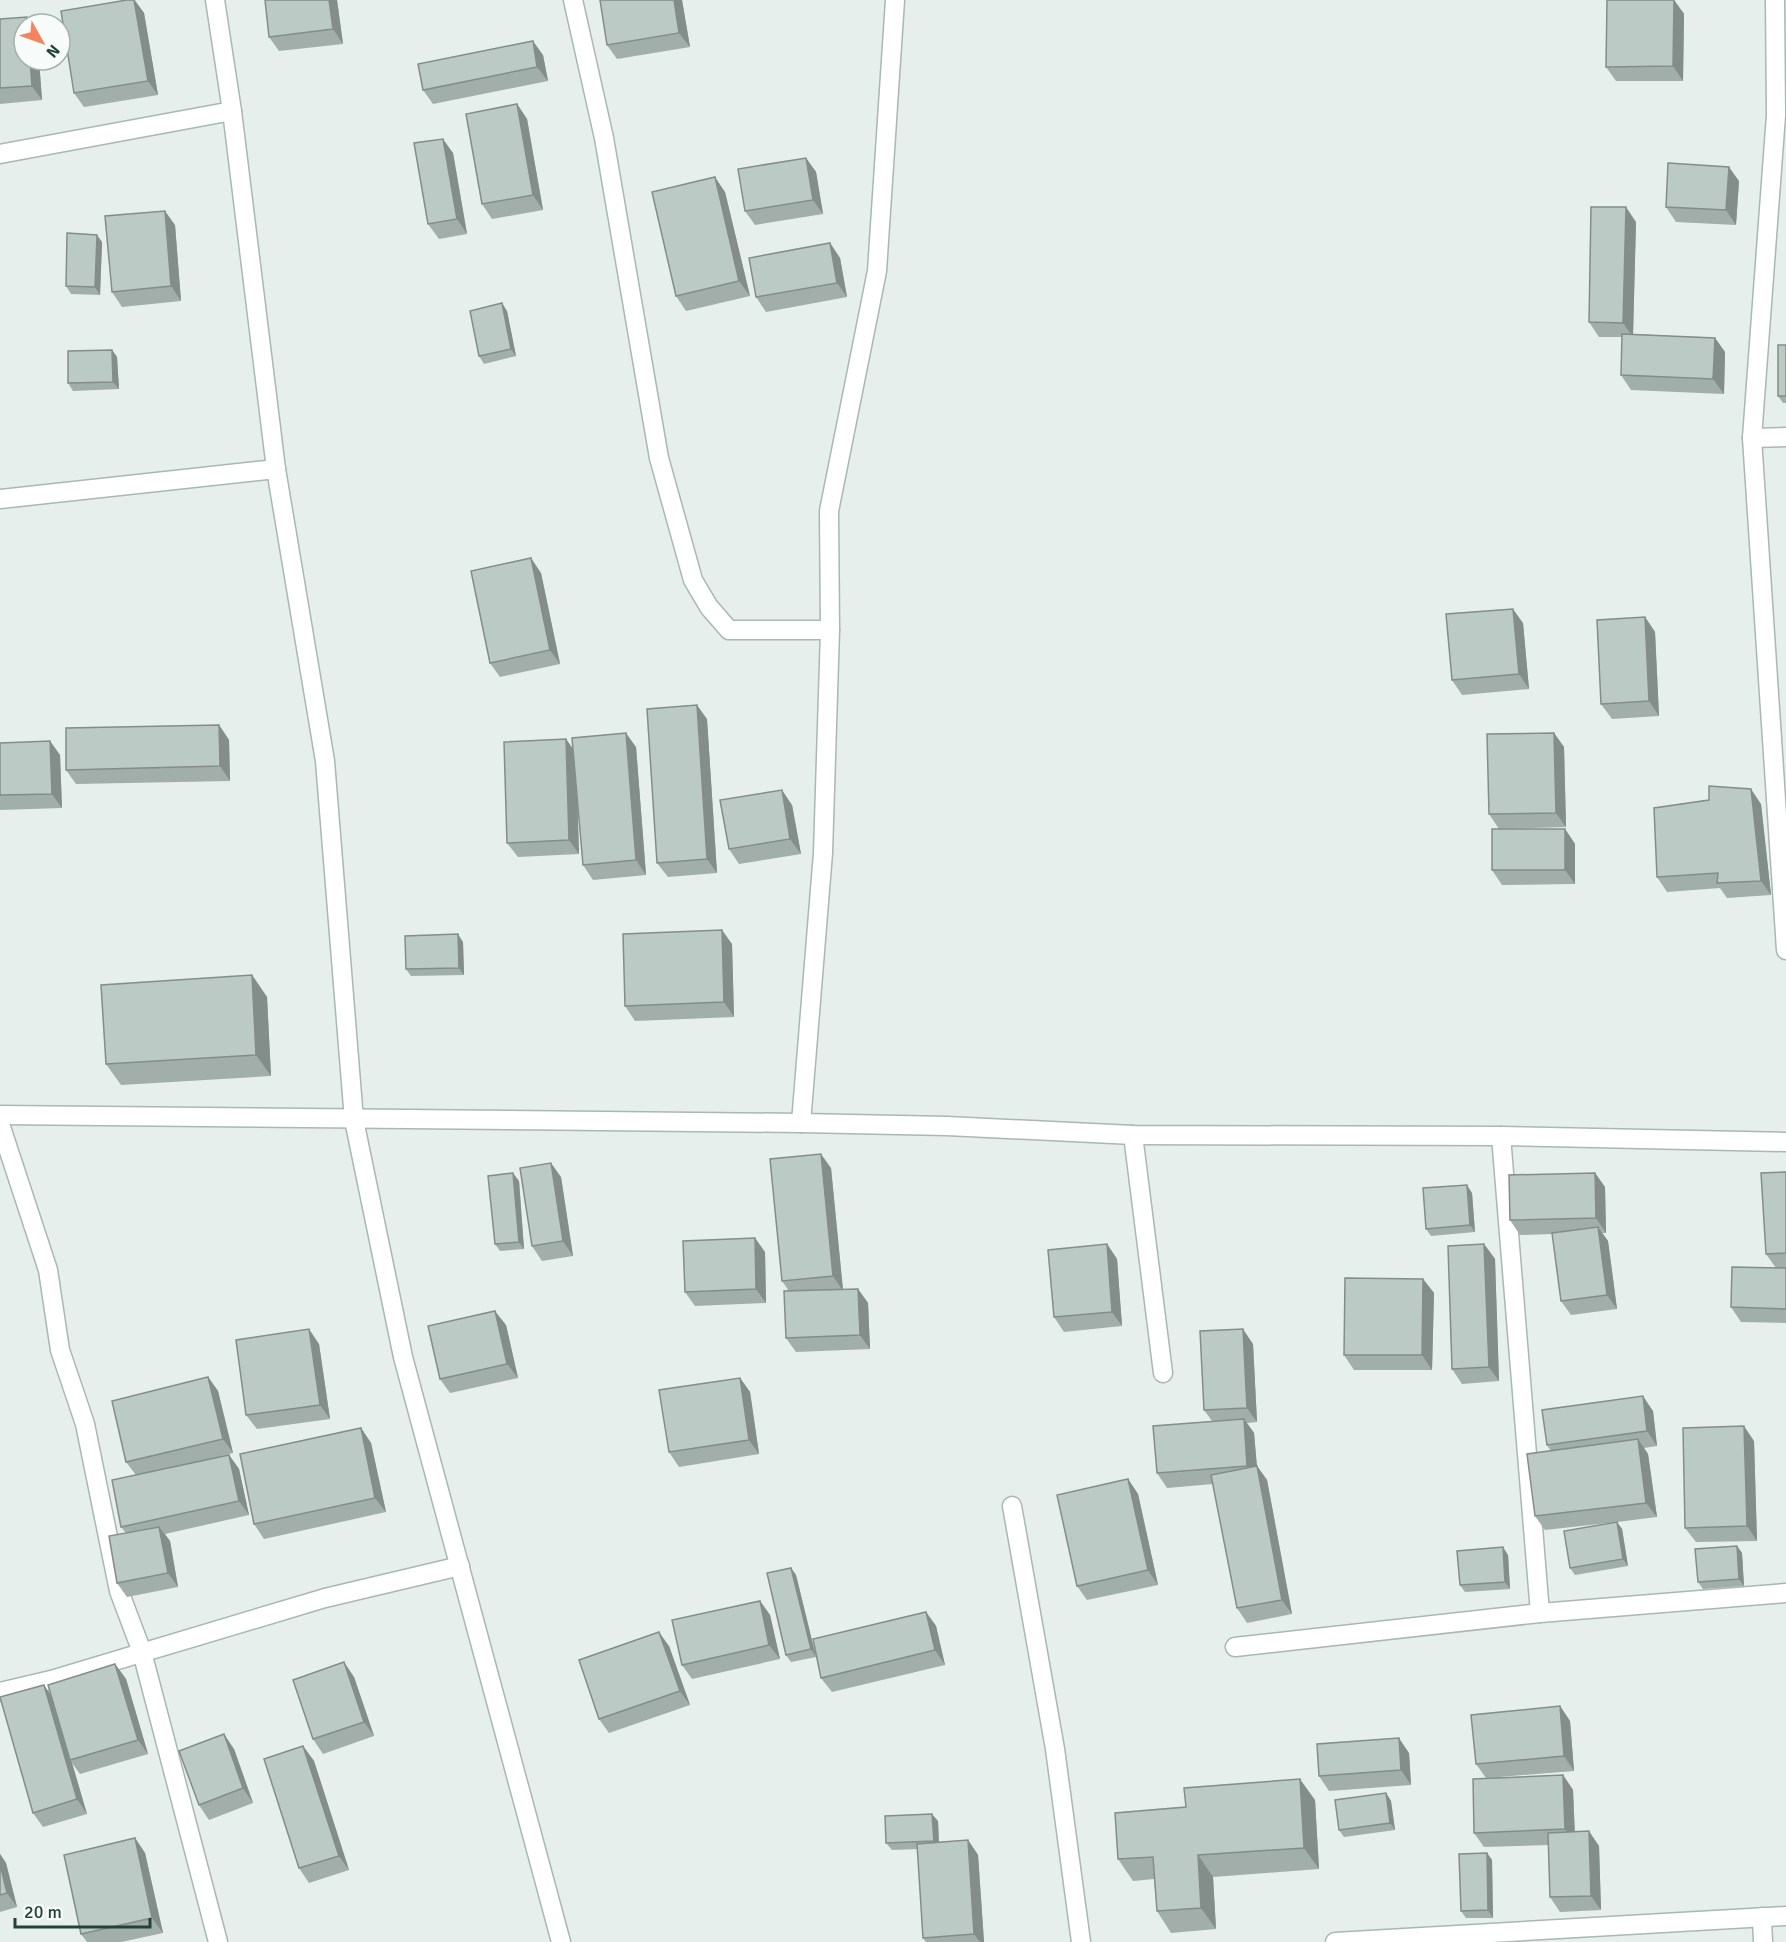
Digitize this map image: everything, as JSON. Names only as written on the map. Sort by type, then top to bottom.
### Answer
[{"type":"street","points":[[215,0],[232,111],[276,469],[325,761],[354,1120],[403,1357],[561,1942]]},
{"type":"street","points":[[573,0],[604,138],[659,458],[693,580],[709,608],[729,630],[830,630]]},
{"type":"street","points":[[801,1123],[823,853],[830,630],[829,511],[877,271],[895,0]]},
{"type":"street","points":[[1775,0],[1781,115],[1752,438],[1786,950]]},
{"type":"street","points":[[0,154],[232,111]]},
{"type":"street","points":[[1752,438],[1786,437]]},
{"type":"street","points":[[0,499],[276,469]]},
{"type":"street","points":[[0,1115],[801,1123],[947,1126],[1134,1135],[1501,1136],[1786,1142]]},
{"type":"street","points":[[0,1124],[48,1270],[60,1350],[85,1424],[119,1591],[142,1652],[218,1942]]},
{"type":"street","points":[[1134,1135],[1163,1373]]},
{"type":"street","points":[[1501,1136],[1540,1613]]},
{"type":"street","points":[[1012,1506],[1055,1749],[1081,1942]]},
{"type":"street","points":[[0,1692],[51,1680],[325,1599],[460,1566]]},
{"type":"street","points":[[1235,1647],[1540,1613],[1786,1593]]},
{"type":"street","points":[[1335,1942],[1786,1916]]},
{"type":"street","points":[[1762,1917],[1763,1942]]},
{"type":"building","points":[[134,0],[148,81],[74,93],[71,72],[72,12],[61,11]]},
{"type":"building","points":[[265,0],[329,0],[333,29],[269,37]]},
{"type":"building","points":[[600,0],[674,0],[679,33],[607,45]]},
{"type":"building","points":[[1607,0],[1674,0],[1673,66],[1606,67]]},
{"type":"building","points":[[12,18],[12,72],[31,72],[32,86],[0,88],[0,19]]},
{"type":"building","points":[[533,41],[537,67],[423,90],[418,64]]},
{"type":"building","points":[[517,104],[533,195],[482,204],[466,114]]},
{"type":"building","points":[[443,139],[457,219],[428,224],[414,143]]},
{"type":"building","points":[[806,158],[813,200],[745,211],[738,169]]},
{"type":"building","points":[[1668,163],[1729,167],[1726,210],[1666,207]]},
{"type":"building","points":[[715,177],[739,281],[676,296],[652,192]]},
{"type":"building","points":[[1591,207],[1626,207],[1623,323],[1589,322]]},
{"type":"building","points":[[165,211],[171,286],[112,292],[105,216]]},
{"type":"building","points":[[67,233],[97,235],[95,287],[66,286]]},
{"type":"building","points":[[830,243],[837,283],[756,297],[749,258]]},
{"type":"building","points":[[502,303],[511,349],[479,356],[470,311]]},
{"type":"building","points":[[1622,334],[1715,338],[1713,379],[1621,375]]},
{"type":"building","points":[[1778,345],[1786,345],[1786,396],[1778,396]]},
{"type":"building","points":[[112,350],[113,382],[68,383],[68,351]]},
{"type":"building","points":[[531,558],[550,650],[490,663],[471,571]]},
{"type":"building","points":[[1513,609],[1519,674],[1452,680],[1446,614]]},
{"type":"building","points":[[1645,617],[1649,701],[1601,704],[1597,620]]},
{"type":"building","points":[[697,705],[707,859],[657,863],[647,709]]},
{"type":"building","points":[[219,725],[220,766],[66,770],[66,728]]},
{"type":"building","points":[[626,733],[636,860],[583,865],[572,738]]},
{"type":"building","points":[[1554,733],[1556,813],[1489,814],[1487,734]]},
{"type":"building","points":[[566,739],[569,840],[507,843],[504,742]]},
{"type":"building","points":[[50,741],[52,794],[0,795],[0,743]]},
{"type":"building","points":[[1709,786],[1751,789],[1761,881],[1717,883],[1718,873],[1657,877],[1654,808],[1709,800]]},
{"type":"building","points":[[782,790],[790,839],[729,849],[720,800]]},
{"type":"building","points":[[1492,829],[1565,829],[1565,870],[1492,870]]},
{"type":"building","points":[[722,930],[724,1002],[625,1006],[623,934]]},
{"type":"building","points":[[458,934],[459,968],[406,969],[405,936]]},
{"type":"building","points":[[252,975],[256,1055],[106,1064],[101,985]]},
{"type":"building","points":[[821,1154],[833,1276],[782,1281],[770,1159]]},
{"type":"building","points":[[551,1163],[563,1241],[532,1246],[520,1168]]},
{"type":"building","points":[[1786,1172],[1786,1253],[1766,1254],[1761,1173]]},
{"type":"building","points":[[513,1173],[519,1242],[495,1244],[488,1176]]},
{"type":"building","points":[[1595,1173],[1596,1218],[1510,1220],[1509,1175]]},
{"type":"building","points":[[1467,1185],[1470,1225],[1426,1229],[1423,1188]]},
{"type":"building","points":[[1598,1227],[1607,1295],[1561,1301],[1552,1233]]},
{"type":"building","points":[[755,1238],[756,1289],[685,1292],[683,1241]]},
{"type":"building","points":[[1107,1244],[1112,1312],[1054,1317],[1048,1250]]},
{"type":"building","points":[[1484,1244],[1489,1367],[1452,1369],[1448,1246]]},
{"type":"building","points":[[1732,1267],[1786,1268],[1786,1309],[1731,1307]]},
{"type":"building","points":[[1345,1278],[1423,1279],[1422,1355],[1344,1355]]},
{"type":"building","points":[[858,1289],[860,1335],[786,1338],[784,1291]]},
{"type":"building","points":[[495,1311],[507,1364],[440,1379],[428,1326]]},
{"type":"building","points":[[309,1329],[320,1405],[246,1415],[236,1340]]},
{"type":"building","points":[[1243,1329],[1247,1408],[1204,1410],[1200,1331]]},
{"type":"building","points":[[208,1377],[223,1439],[126,1462],[112,1401]]},
{"type":"building","points":[[740,1378],[749,1440],[669,1452],[659,1390]]},
{"type":"building","points":[[1643,1396],[1647,1431],[1547,1445],[1542,1410]]},
{"type":"building","points":[[1244,1419],[1247,1466],[1157,1473],[1153,1426]]},
{"type":"building","points":[[1744,1426],[1747,1526],[1685,1528],[1683,1428]]},
{"type":"building","points":[[361,1428],[375,1498],[254,1524],[240,1454]]},
{"type":"building","points":[[1638,1439],[1646,1503],[1535,1516],[1527,1454]]},
{"type":"building","points":[[229,1455],[239,1501],[121,1527],[112,1480]]},
{"type":"building","points":[[1257,1466],[1282,1600],[1237,1608],[1211,1475]]},
{"type":"building","points":[[1128,1479],[1148,1570],[1077,1586],[1057,1495]]},
{"type":"building","points":[[1617,1522],[1623,1559],[1570,1568],[1564,1531]]},
{"type":"building","points":[[159,1527],[168,1573],[117,1583],[109,1536]]},
{"type":"building","points":[[1737,1546],[1739,1579],[1698,1582],[1695,1549]]},
{"type":"building","points":[[1503,1547],[1505,1582],[1460,1585],[1457,1551]]},
{"type":"building","points":[[791,1568],[811,1649],[786,1655],[767,1573]]},
{"type":"building","points":[[760,1601],[769,1645],[682,1665],[672,1620]]},
{"type":"building","points":[[926,1612],[935,1650],[821,1678],[813,1639]]},
{"type":"building","points":[[659,1632],[680,1691],[599,1719],[579,1660]]},
{"type":"building","points":[[344,1662],[364,1722],[313,1739],[293,1680]]},
{"type":"building","points":[[115,1664],[138,1740],[70,1760],[48,1685]]},
{"type":"building","points":[[44,1685],[77,1799],[33,1813],[0,1697]]},
{"type":"building","points":[[1560,1706],[1564,1756],[1476,1764],[1471,1715]]},
{"type":"building","points":[[224,1734],[243,1788],[199,1805],[179,1751]]},
{"type":"building","points":[[1399,1738],[1401,1770],[1319,1776],[1317,1744]]},
{"type":"building","points":[[303,1746],[339,1856],[299,1868],[264,1759]]},
{"type":"building","points":[[1563,1775],[1565,1829],[1474,1833],[1473,1779]]},
{"type":"building","points":[[1300,1779],[1304,1848],[1198,1855],[1201,1908],[1157,1911],[1153,1857],[1118,1859],[1115,1813],[1186,1807],[1184,1788]]},
{"type":"building","points":[[1386,1793],[1390,1823],[1339,1830],[1335,1800]]},
{"type":"building","points":[[932,1814],[934,1841],[886,1843],[885,1816]]},
{"type":"building","points":[[1589,1831],[1591,1896],[1550,1897],[1548,1833]]},
{"type":"building","points":[[135,1838],[152,1918],[81,1934],[64,1855]]},
{"type":"building","points":[[968,1840],[974,1934],[923,1938],[917,1844]]},
{"type":"building","points":[[1487,1853],[1488,1910],[1461,1911],[1459,1854]]},
{"type":"building","points":[[0,1864],[7,1893],[0,1895]]}]
